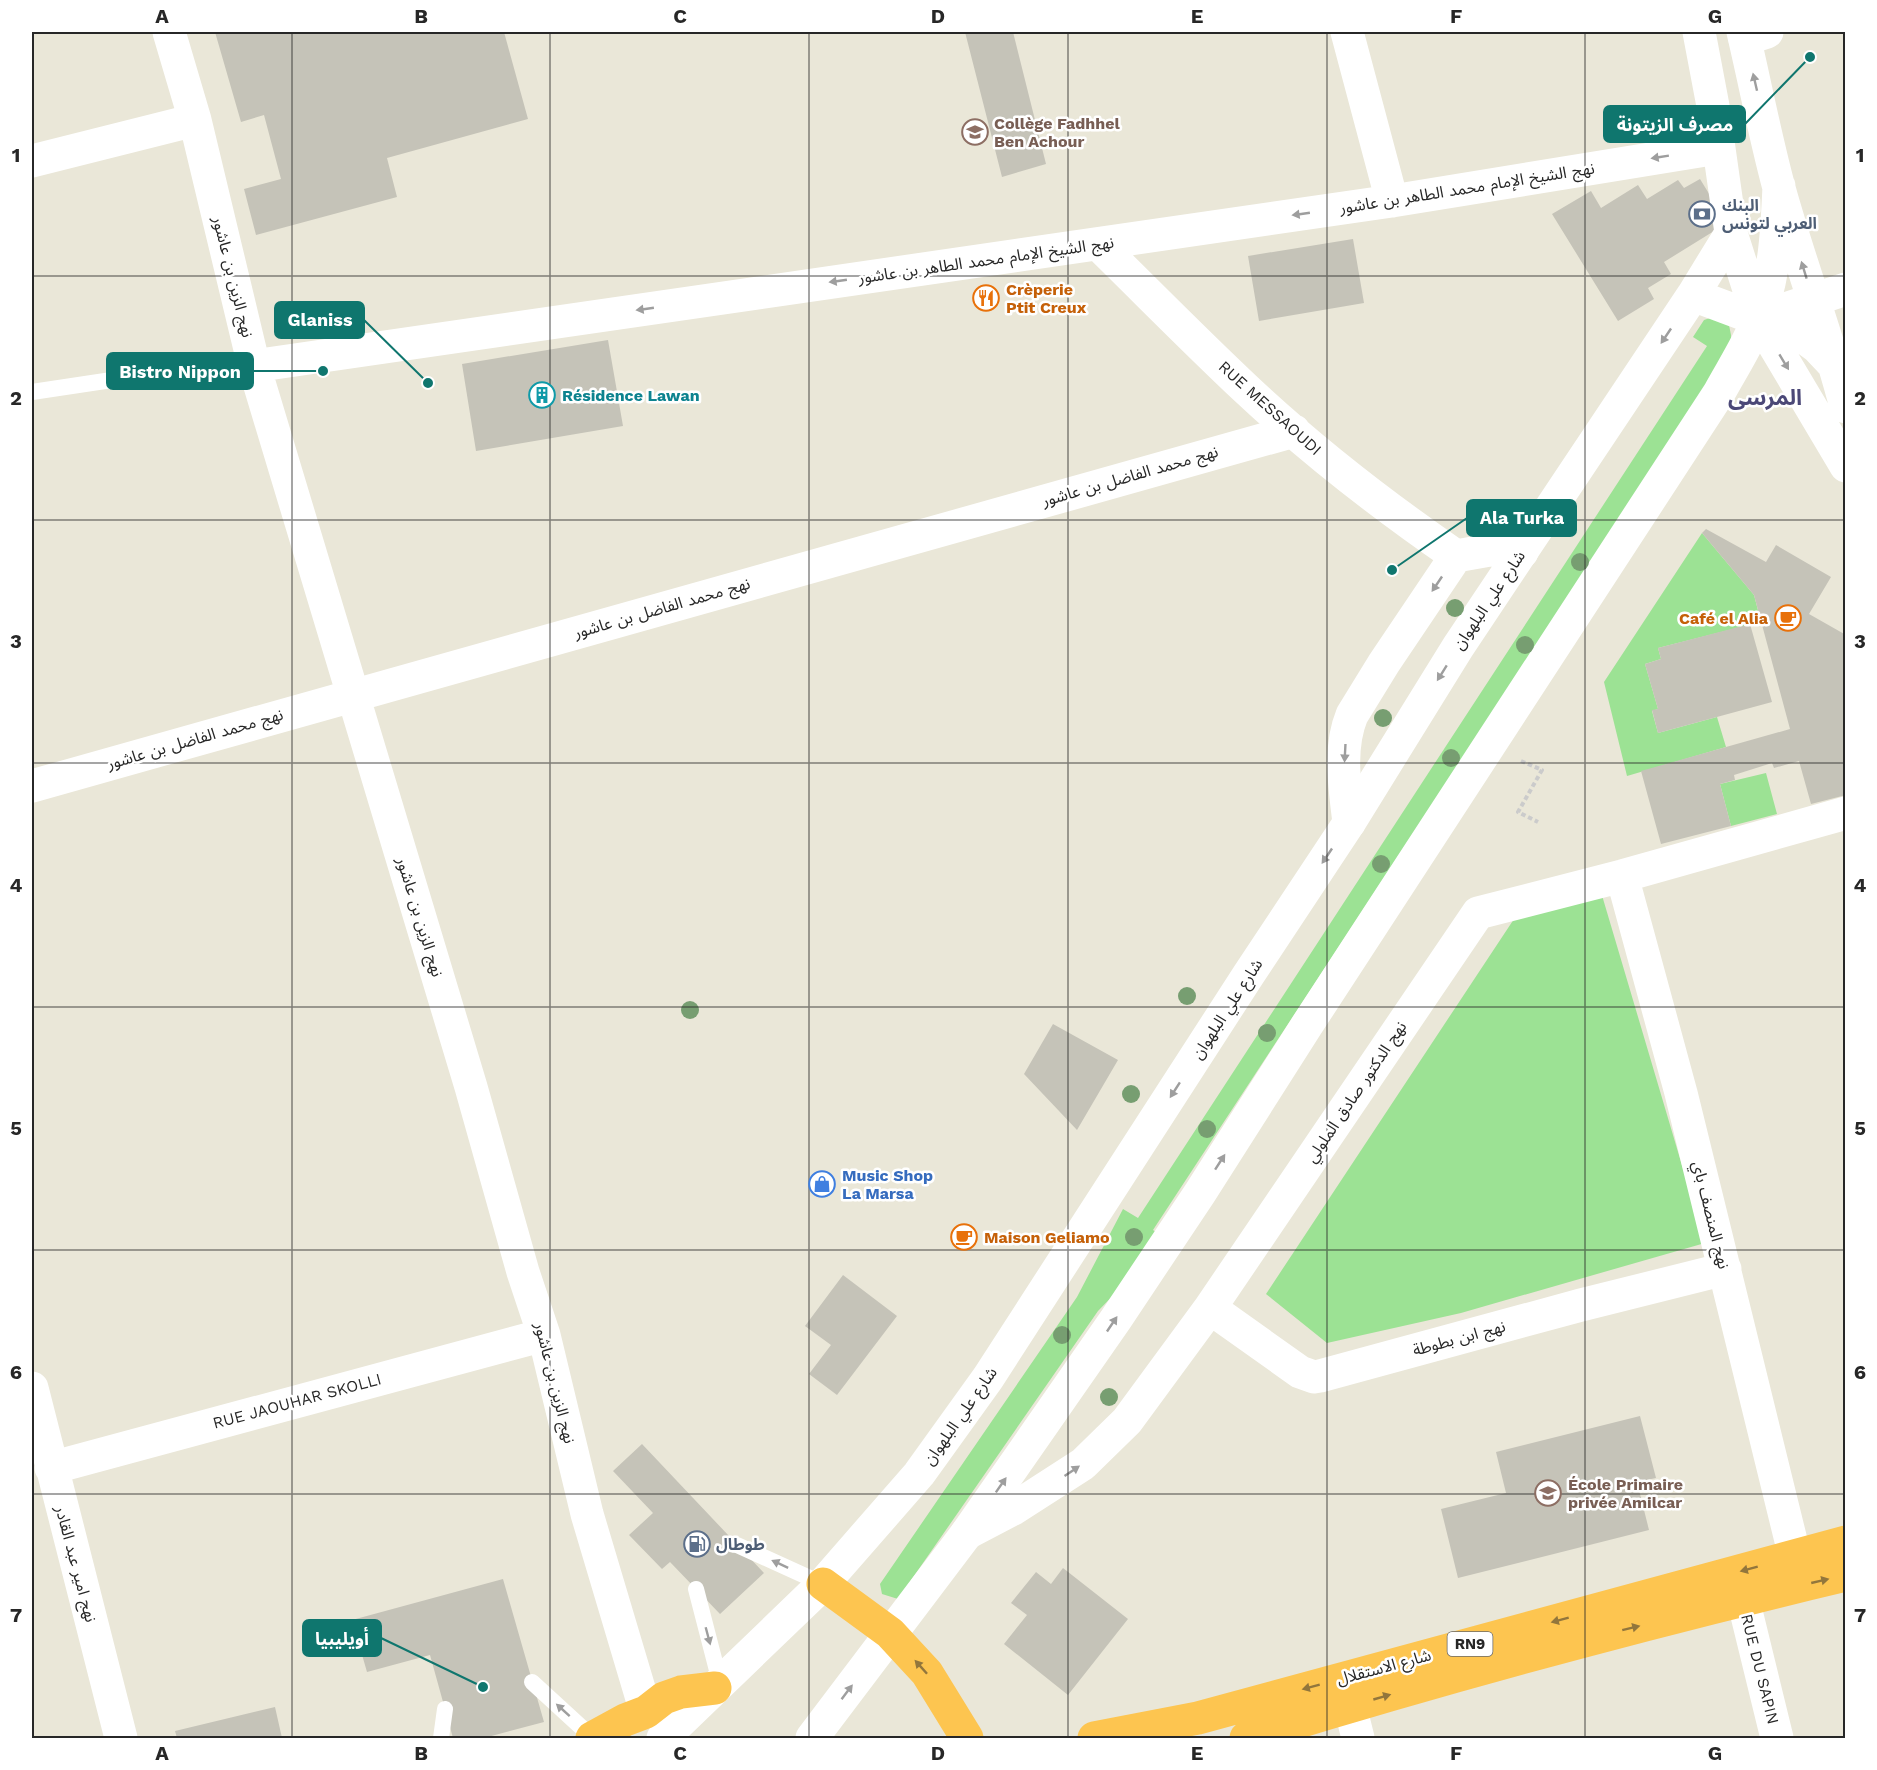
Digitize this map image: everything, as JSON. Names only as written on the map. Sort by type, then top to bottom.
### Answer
[{"type":"highway","name":"شارع الاستقلال","points":[[1094,1738],[1198,1718],[1845,1542]]},
{"type":"highway","name":"شارع الاستقلال","points":[[1246,1738],[1560,1647],[1845,1575]]},
{"type":"highway","points":[[823,1584],[890,1634],[927,1673],[967,1738]]},
{"type":"highway","points":[[593,1738],[624,1720],[655,1725],[664,1698],[681,1692],[718,1685]]},
{"type":"street","name":"نهج الزين بن عاشور","points":[[169,32],[195,120],[254,366],[544,1335],[588,1514],[655,1725]]},
{"type":"street","points":[[1347,32],[1392,201]]},
{"type":"street","points":[[1699,32],[1713,106],[1731,233],[1758,318],[1845,466]]},
{"type":"street","points":[[1752,34],[1779,186],[1835,366],[1845,407]]},
{"type":"street","points":[[32,161],[195,120]]},
{"type":"street","name":"نهج الشيخ الإمام محمد الطاهر بن عاشور","points":[[254,366],[1392,201],[1718,148]]},
{"type":"street","points":[[812,1738],[967,1533],[1060,1401],[1200,1193],[1719,393],[1758,318],[1773,267],[1779,186]]},
{"type":"street","name":"شارع علي البلهوان","points":[[718,1685],[823,1584],[919,1474],[988,1378],[1349,823],[1458,647],[1694,295],[1731,233]]},
{"type":"street","name":"RUE MESSAOUDI","points":[[1098,243],[1222,366],[1294,431],[1411,525],[1456,556]]},
{"type":"street","points":[[1758,318],[1845,289]]},
{"type":"street","points":[[1694,295],[1802,336],[1818,347],[1835,366]]},
{"type":"street","name":"نهج محمد الفاضل بن عاشور","points":[[32,786],[1294,431]]},
{"type":"street","points":[[1349,823],[1344,784],[1346,734],[1352,715],[1384,663],[1456,556],[1490,550],[1522,552]]},
{"type":"street","name":"نهج الدكتور صادق الملولي","points":[[967,1533],[1013,1509],[1083,1464],[1126,1421],[1210,1308],[1478,913],[1622,876],[1845,813]]},
{"type":"street","name":"نهج المنصف باي","points":[[1622,876],[1681,1093],[1795,1557]]},
{"type":"street","name":"نهج ابن بطوطة","points":[[1210,1308],[1300,1372],[1314,1377],[1725,1269]]},
{"type":"street","name":"RUE JAOUHAR SKOLLI","points":[[51,1468],[544,1335]]},
{"type":"street","name":"نهج امير عبد القادر","points":[[32,1388],[121,1738]]},
{"type":"street","name":"RUE DU SAPIN","points":[[1743,1599],[1777,1738]]},
{"type":"street","points":[[1350,1706],[1358,1738]]},
{"type":"lane","points":[[32,392],[145,375]]},
{"type":"lane","points":[[737,1545],[823,1584]]},
{"type":"lane","points":[[696,1589],[718,1685]]},
{"type":"lane","points":[[532,1682],[593,1738]]},
{"type":"lane","points":[[441,1738],[445,1709]]},
{"type":"path","points":[[1488,747],[1542,770],[1518,812],[1538,822]]},
{"type":"green space","points":[[1713,317],[1729,325],[1731,358],[1629,504],[1153,1230],[1167,1240],[1098,1311],[898,1599],[882,1594],[880,1584],[1077,1297],[1123,1209],[1138,1218],[1707,346],[1693,337],[1704,320]]},
{"type":"green space","points":[[1702,533],[1754,595],[1761,622],[1658,648],[1661,659],[1645,664],[1658,709],[1652,711],[1658,733],[1717,717],[1726,747],[1627,776],[1604,682]]},
{"type":"green space","points":[[1766,773],[1777,814],[1731,826],[1720,784]]},
{"type":"green space","points":[[1601,892],[1705,1243],[1461,1313],[1327,1343],[1266,1294],[1514,919]]},
{"type":"building","points":[[215,32],[504,32],[528,119],[387,158],[397,197],[256,235],[244,189],[281,179],[264,115],[241,122]]},
{"type":"building","points":[[965,32],[1013,32],[1046,164],[1002,177]]},
{"type":"building","points":[[1700,179],[1727,223],[1664,262],[1671,274],[1648,288],[1654,299],[1618,321],[1552,214],[1591,191],[1601,208],[1638,185],[1647,199],[1678,180],[1684,188]]},
{"type":"building","points":[[1353,239],[1364,303],[1259,321],[1248,256]]},
{"type":"building","name":"Résidence Lawan","points":[[608,340],[623,426],[476,451],[462,364]]},
{"type":"building","points":[[1706,529],[1766,562],[1776,545],[1831,577],[1809,614],[1846,635],[1846,795],[1811,804],[1799,761],[1774,768],[1772,763],[1734,775],[1735,780],[1720,784],[1731,826],[1661,844],[1641,771],[1790,729],[1754,595],[1702,533]]},
{"type":"building","points":[[1750,624],[1772,702],[1658,733],[1652,710],[1658,709],[1645,664],[1661,659],[1658,648]]},
{"type":"building","points":[[1053,1024],[1118,1060],[1077,1130],[1024,1074]]},
{"type":"building","points":[[843,1275],[897,1316],[837,1395],[809,1374],[831,1345],[805,1326]]},
{"type":"building","name":"École Primaire privée Amilcar","points":[[1640,1416],[1656,1478],[1637,1482],[1649,1530],[1458,1578],[1441,1509],[1506,1493],[1496,1452]]},
{"type":"building","points":[[642,1444],[764,1573],[720,1614],[670,1562],[662,1569],[629,1535],[653,1513],[613,1471]]},
{"type":"building","points":[[1063,1568],[1128,1619],[1068,1695],[1004,1644],[1027,1615],[1011,1603],[1036,1572],[1051,1584]]},
{"type":"building","points":[[503,1579],[544,1722],[484,1738],[453,1738],[430,1655],[367,1672],[352,1620]]},
{"type":"building","points":[[275,1707],[282,1738],[177,1738],[175,1731]]},
{"type":"place","name":"مصرف الزيتونة","points":[[1810,57]]},
{"type":"place","name":"Collège Fadhhel Ben Achour","points":[[975,132]]},
{"type":"place","name":"البنك العربي لتونس","points":[[1702,214]]},
{"type":"place","name":"Crèperie Ptit Creux","points":[[986,298]]},
{"type":"place","name":"Bistro Nippon","points":[[323,371]]},
{"type":"place","name":"Glaniss","points":[[428,383]]},
{"type":"place","name":"Résidence Lawan","points":[[542,395]]},
{"type":"place","name":"Ala Turka","points":[[1392,570]]},
{"type":"place","name":"Café el Alia","points":[[1788,618]]},
{"type":"place","name":"Music Shop La Marsa","points":[[822,1184]]},
{"type":"place","name":"Maison Geliamo","points":[[964,1237]]},
{"type":"place","name":"École Primaire privée Amilcar","points":[[1548,1493]]},
{"type":"place","name":"طوطال","points":[[697,1544]]},
{"type":"place","name":"أويليبيا","points":[[483,1687]]},
{"type":"district","name":"المرسى","points":[[1765,397]]}]
